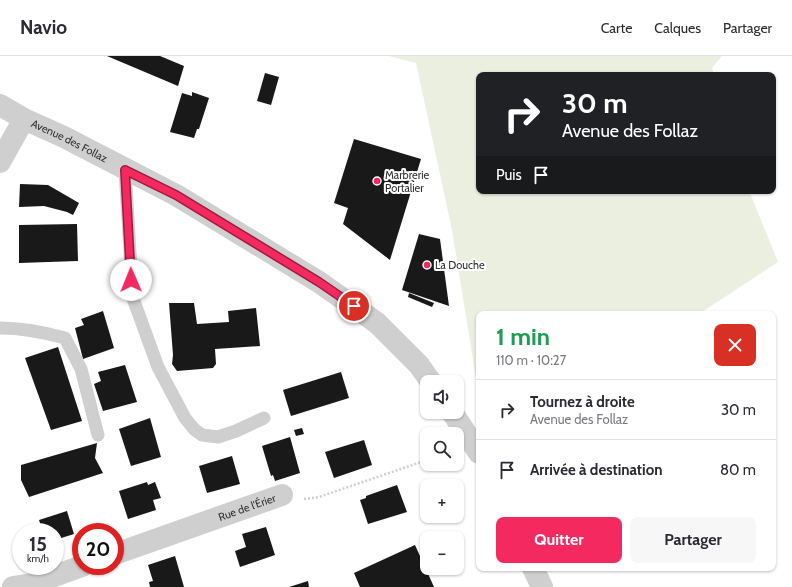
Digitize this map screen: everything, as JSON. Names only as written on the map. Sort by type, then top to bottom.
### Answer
[{"type":"street","name":"Avenue des Follaz","points":[[0,105],[24,119],[64,137],[125,170],[176,195],[319,282],[377,323],[419,365],[426,375]]},
{"type":"street","points":[[0,162],[24,119]]},
{"type":"street","points":[[457,419],[476,448]]},
{"type":"street","name":"Rue de l'Érier","points":[[124,551],[282,495]]},
{"type":"street","points":[[13,587],[32,584],[72,570]]},
{"type":"street","points":[[534,571],[542,587]]},
{"type":"lane","points":[[125,170],[131,268],[131,293],[158,367],[185,418],[194,429],[202,435],[218,436],[236,431],[264,418]]},
{"type":"lane","points":[[0,328],[16,328],[44,332],[65,338],[81,369],[98,435]]},
{"type":"path","name":"Rue de l'Érier","points":[[282,495],[303,499],[319,497],[420,462]]},
{"type":"green space","points":[[389,56],[722,56],[712,68],[713,72],[476,72],[476,194],[750,194],[778,262],[704,311],[476,311],[476,378],[452,230],[416,63]]},
{"type":"building","points":[[107,56],[160,56],[184,66],[178,86]]},
{"type":"building","points":[[265,73],[279,77],[271,105],[257,101]]},
{"type":"building","points":[[192,92],[209,98],[199,129],[197,129],[194,138],[170,132],[182,93],[192,96]]},
{"type":"building","name":"Marbrerie Portalier","points":[[354,139],[421,159],[390,260],[343,224],[348,208],[334,203]]},
{"type":"building","points":[[20,184],[48,185],[79,203],[73,215],[44,206],[19,207]]},
{"type":"building","points":[[77,224],[78,261],[19,263],[19,225]]},
{"type":"building","name":"La Douche","points":[[419,234],[440,239],[449,306],[402,290]]},
{"type":"building","points":[[409,293],[434,303],[432,307],[408,297]]},
{"type":"building","points":[[169,303],[194,303],[197,324],[229,322],[228,311],[256,308],[260,346],[215,349],[216,364],[213,368],[177,371],[172,364],[173,355]]},
{"type":"building","points":[[103,311],[114,348],[83,359],[75,328],[84,325],[81,319]]},
{"type":"building","points":[[58,347],[82,421],[51,430],[25,358]]},
{"type":"building","points":[[125,365],[137,402],[103,411],[94,384],[101,381],[98,372]]},
{"type":"building","points":[[341,372],[349,398],[291,416],[283,390]]},
{"type":"building","points":[[150,418],[161,457],[131,466],[119,429]]},
{"type":"building","points":[[302,428],[304,434],[296,436],[294,430]]},
{"type":"building","points":[[290,437],[300,473],[275,481],[273,475],[271,476],[262,446]]},
{"type":"building","points":[[364,440],[372,465],[334,478],[325,452]]},
{"type":"building","points":[[97,443],[95,458],[103,473],[29,497],[21,480],[21,465]]},
{"type":"building","points":[[232,456],[240,484],[207,493],[199,466]]},
{"type":"building","points":[[147,482],[148,485],[155,482],[161,498],[153,500],[156,510],[128,519],[119,491]]},
{"type":"building","points":[[397,485],[407,512],[368,524],[360,500],[366,498],[366,496]]},
{"type":"building","points":[[67,511],[72,527],[72,535],[64,537],[64,523],[40,523],[39,520]]},
{"type":"building","points":[[266,527],[275,555],[240,567],[235,551],[246,547],[242,534]]},
{"type":"building","points":[[415,545],[420,556],[420,575],[429,575],[434,587],[360,587],[354,573]]},
{"type":"building","points":[[175,556],[184,587],[150,587],[149,582],[153,581],[148,565]]},
{"type":"building","points":[[308,581],[309,587],[289,587]]},
{"type":"place","name":"Marbrerie Portalier","points":[[377,181]]},
{"type":"place","name":"La Douche","points":[[427,265]]},
{"type":"route","points":[[131,280],[125,170],[176,195],[319,282],[354,306]]}]
